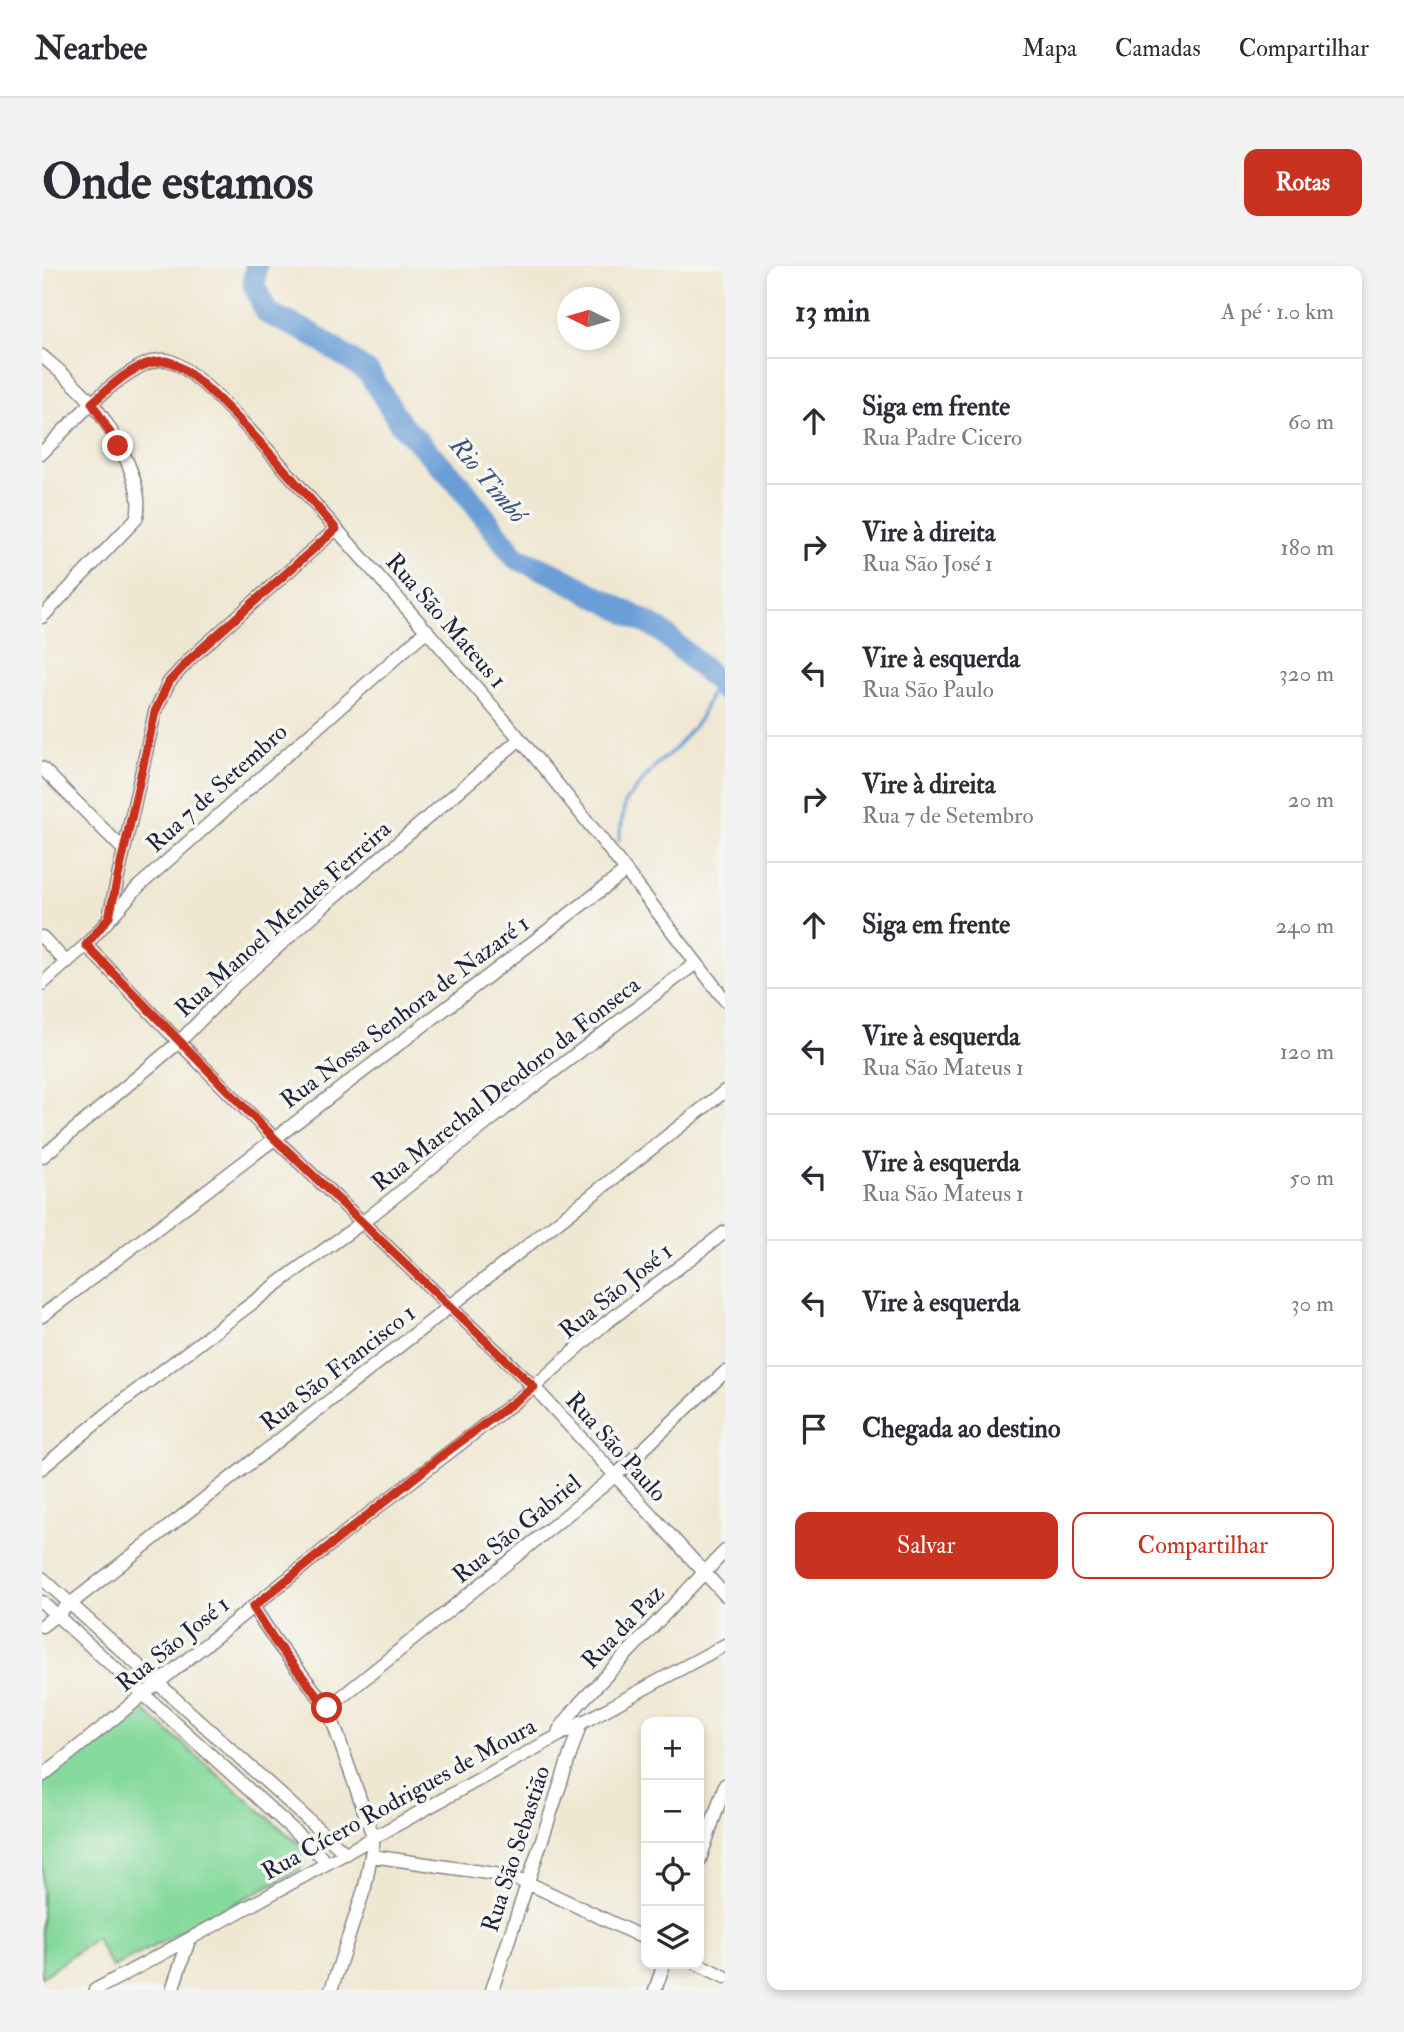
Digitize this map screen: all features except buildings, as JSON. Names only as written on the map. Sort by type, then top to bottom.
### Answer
[{"type":"street","points":[[42,356],[92,403],[131,474],[138,492],[139,512],[136,519],[42,617]]},
{"type":"street","name":"Rua São Mateus 1","points":[[92,403],[138,368],[167,360],[187,372],[229,410],[427,630],[520,738],[725,1000]]},
{"type":"street","points":[[42,453],[92,403]]},
{"type":"street","points":[[109,917],[155,712],[169,682],[191,658],[336,529]]},
{"type":"street","name":"Rua 7 de Setembro","points":[[42,984],[86,945],[138,887],[427,630]]},
{"type":"street","name":"Rua Manoel Mendes Ferreira","points":[[42,1157],[179,1042],[234,986],[520,738]]},
{"type":"street","points":[[42,768],[123,849]]},
{"type":"street","name":"Rua Nossa Senhora de Nazaré 1","points":[[42,1316],[626,871]]},
{"type":"street","points":[[42,937],[67,963]]},
{"type":"street","name":"Rua São Paulo","points":[[86,945],[274,1138],[534,1387],[725,1595]]},
{"type":"street","name":"Rua Marechal Deodoro da Fonseca","points":[[42,1468],[124,1400],[363,1222],[517,1099],[696,963]]},
{"type":"street","name":"Rua São Francisco 1","points":[[42,1626],[725,1091]]},
{"type":"street","name":"Rua São José 1","points":[[42,1776],[444,1454],[534,1387],[602,1326],[725,1232]]},
{"type":"street","name":"Rua São Gabriel","points":[[327,1708],[615,1476],[725,1372]]},
{"type":"street","name":"Rua da Paz","points":[[555,1736],[579,1704],[725,1550]]},
{"type":"street","points":[[42,1578],[346,1854]]},
{"type":"street","points":[[42,1602],[327,1863]]},
{"type":"street","points":[[253,1607],[276,1643],[327,1708],[374,1839],[365,1887],[331,1990]]},
{"type":"street","name":"Rua Cícero Rodrigues de Moura","points":[[95,1990],[725,1644]]},
{"type":"street","name":"Rua São Sebastião","points":[[492,1990],[581,1722]]},
{"type":"street","points":[[704,1847],[725,1786]]},
{"type":"street","points":[[372,1856],[501,1875],[528,1884],[641,1937]]},
{"type":"street","points":[[173,1990],[189,1940]]},
{"type":"street","points":[[704,1967],[725,1977]]},
{"type":"street","points":[[655,1990],[662,1969]]},
{"type":"green space","points":[[140,1707],[300,1845],[305,1854],[303,1864],[299,1870],[112,1968],[96,1938],[42,1977],[42,1783]]},
{"type":"waterway","name":"Rio Timbó","points":[[256,266],[254,285],[267,313],[312,334],[369,373],[400,423],[459,484],[516,558],[556,575],[660,630],[725,691]]},
{"type":"waterway","points":[[619,840],[625,802],[699,720],[717,681]]},
{"type":"route","points":[[118,446],[92,403],[138,368],[167,360],[187,372],[238,418],[336,529],[191,658],[162,693],[146,748],[109,917],[86,945],[274,1138],[534,1387],[444,1454],[253,1607],[276,1643],[327,1708]]}]
